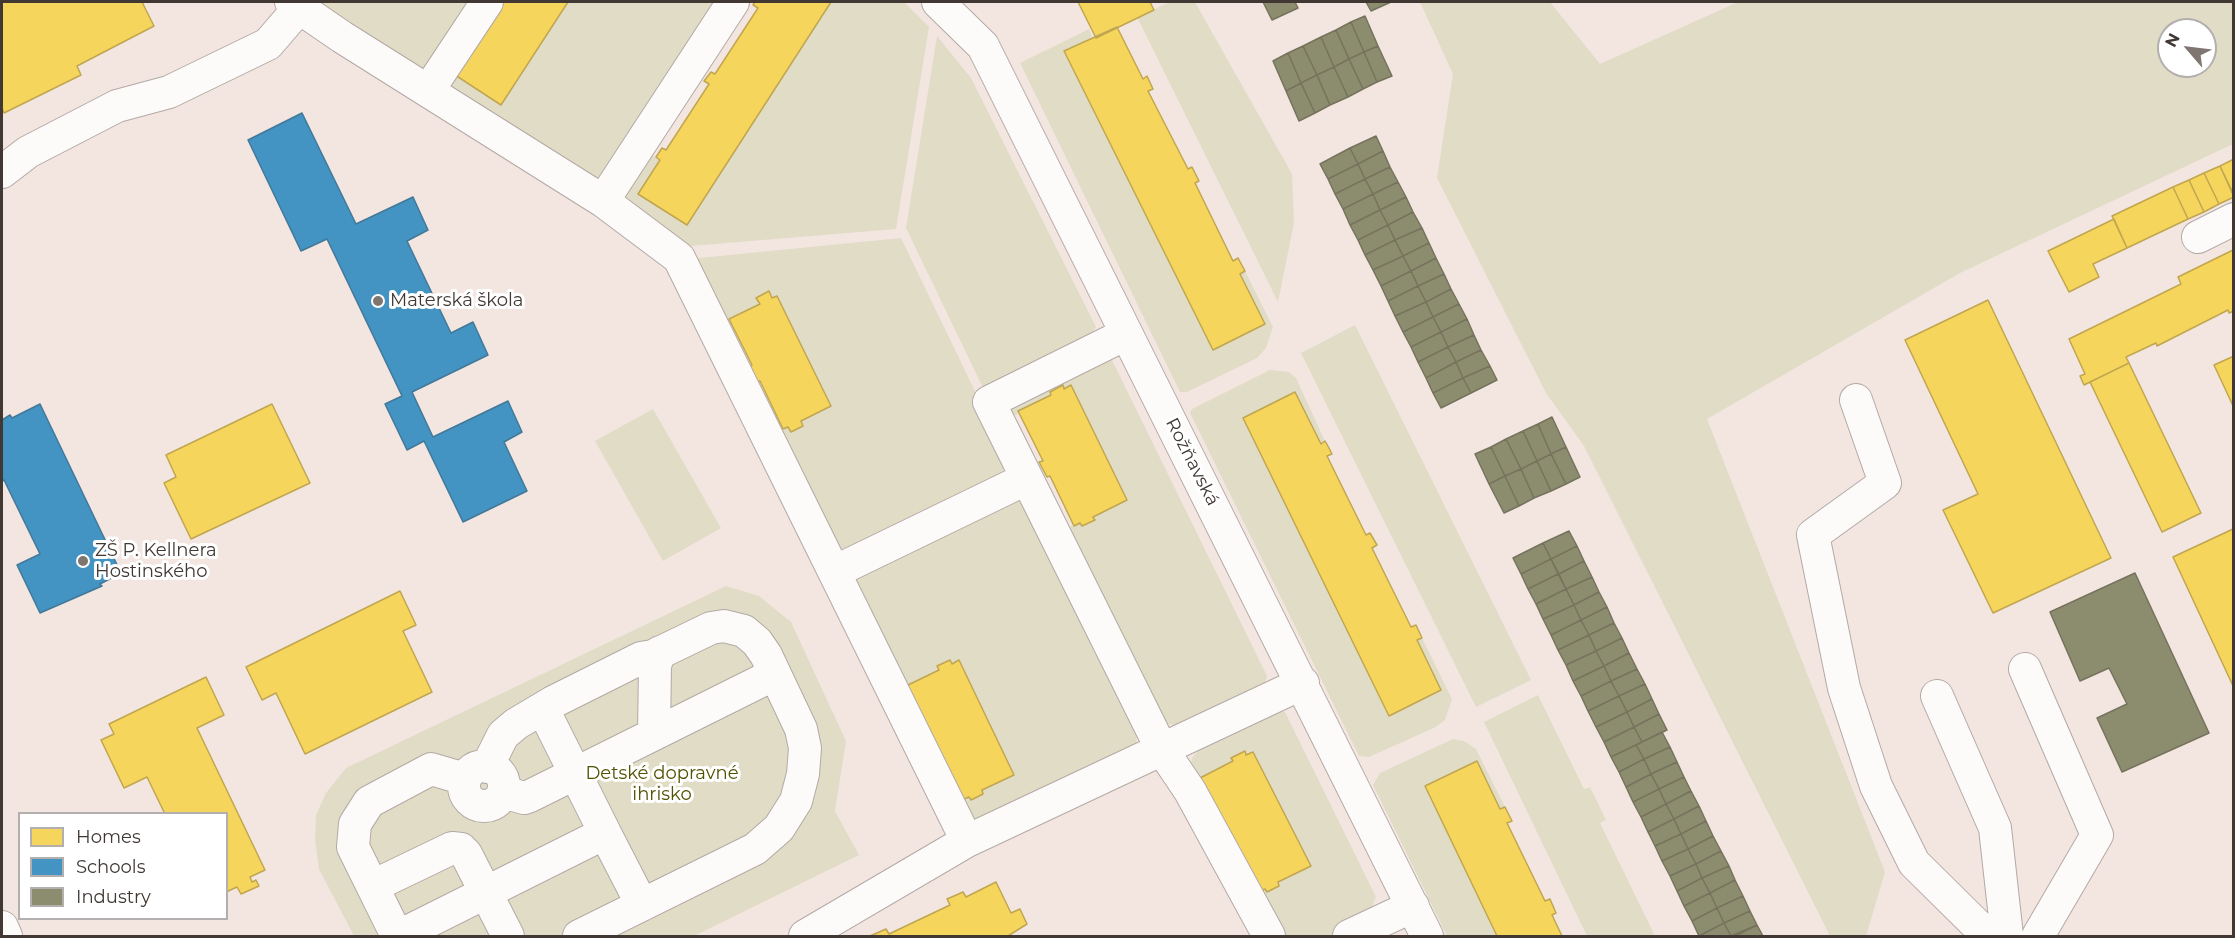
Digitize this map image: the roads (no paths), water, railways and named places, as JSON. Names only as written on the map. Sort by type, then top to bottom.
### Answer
[{"type":"street","points":[[428,91],[487,2]]},
{"type":"street","points":[[603,201],[733,2]]},
{"type":"street","name":"Rožňavská","points":[[938,2],[983,46],[1125,334],[1303,683],[1427,936]]},
{"type":"street","points":[[2,172],[28,152],[117,106],[169,92],[268,44],[295,4],[603,201],[679,258],[967,841]]},
{"type":"street","points":[[2198,237],[2234,219]]},
{"type":"street","points":[[1125,334],[989,402],[1161,748],[1190,791],[1269,936]]},
{"type":"street","points":[[1856,400],[1885,483],[1813,535],[1844,688],[1876,786],[1914,863],[1988,936]]},
{"type":"street","points":[[834,572],[1026,479]]},
{"type":"street","points":[[461,849],[503,735],[516,724],[641,658],[660,652],[711,628],[724,626],[744,631],[757,642],[801,729],[805,748],[803,774],[796,801],[779,828],[755,849],[579,936]]},
{"type":"street","points":[[654,734],[655,665],[660,652]]},
{"type":"street","points":[[2025,669],[2097,835],[2038,936]]},
{"type":"street","points":[[605,833],[398,936],[353,847],[355,824],[369,802],[431,769],[524,798],[775,674]]},
{"type":"street","points":[[805,936],[967,841],[1303,683]]},
{"type":"street","points":[[1937,696],[1995,828],[2007,936]]},
{"type":"street","points":[[543,710],[642,905]]},
{"type":"street","points":[[373,886],[452,848],[461,849],[466,854],[508,936]]},
{"type":"street","points":[[1349,936],[1413,906]]},
{"type":"street","points":[[2,927],[6,936]]},
{"type":"place","name":"Materská škola","points":[[378,301]]},
{"type":"place","name":"ZŠ P. Kellnera Hostinského","points":[[83,561]]},
{"type":"park label","name":"Detské dopravné ihrisko","points":[[662,784]]}]
